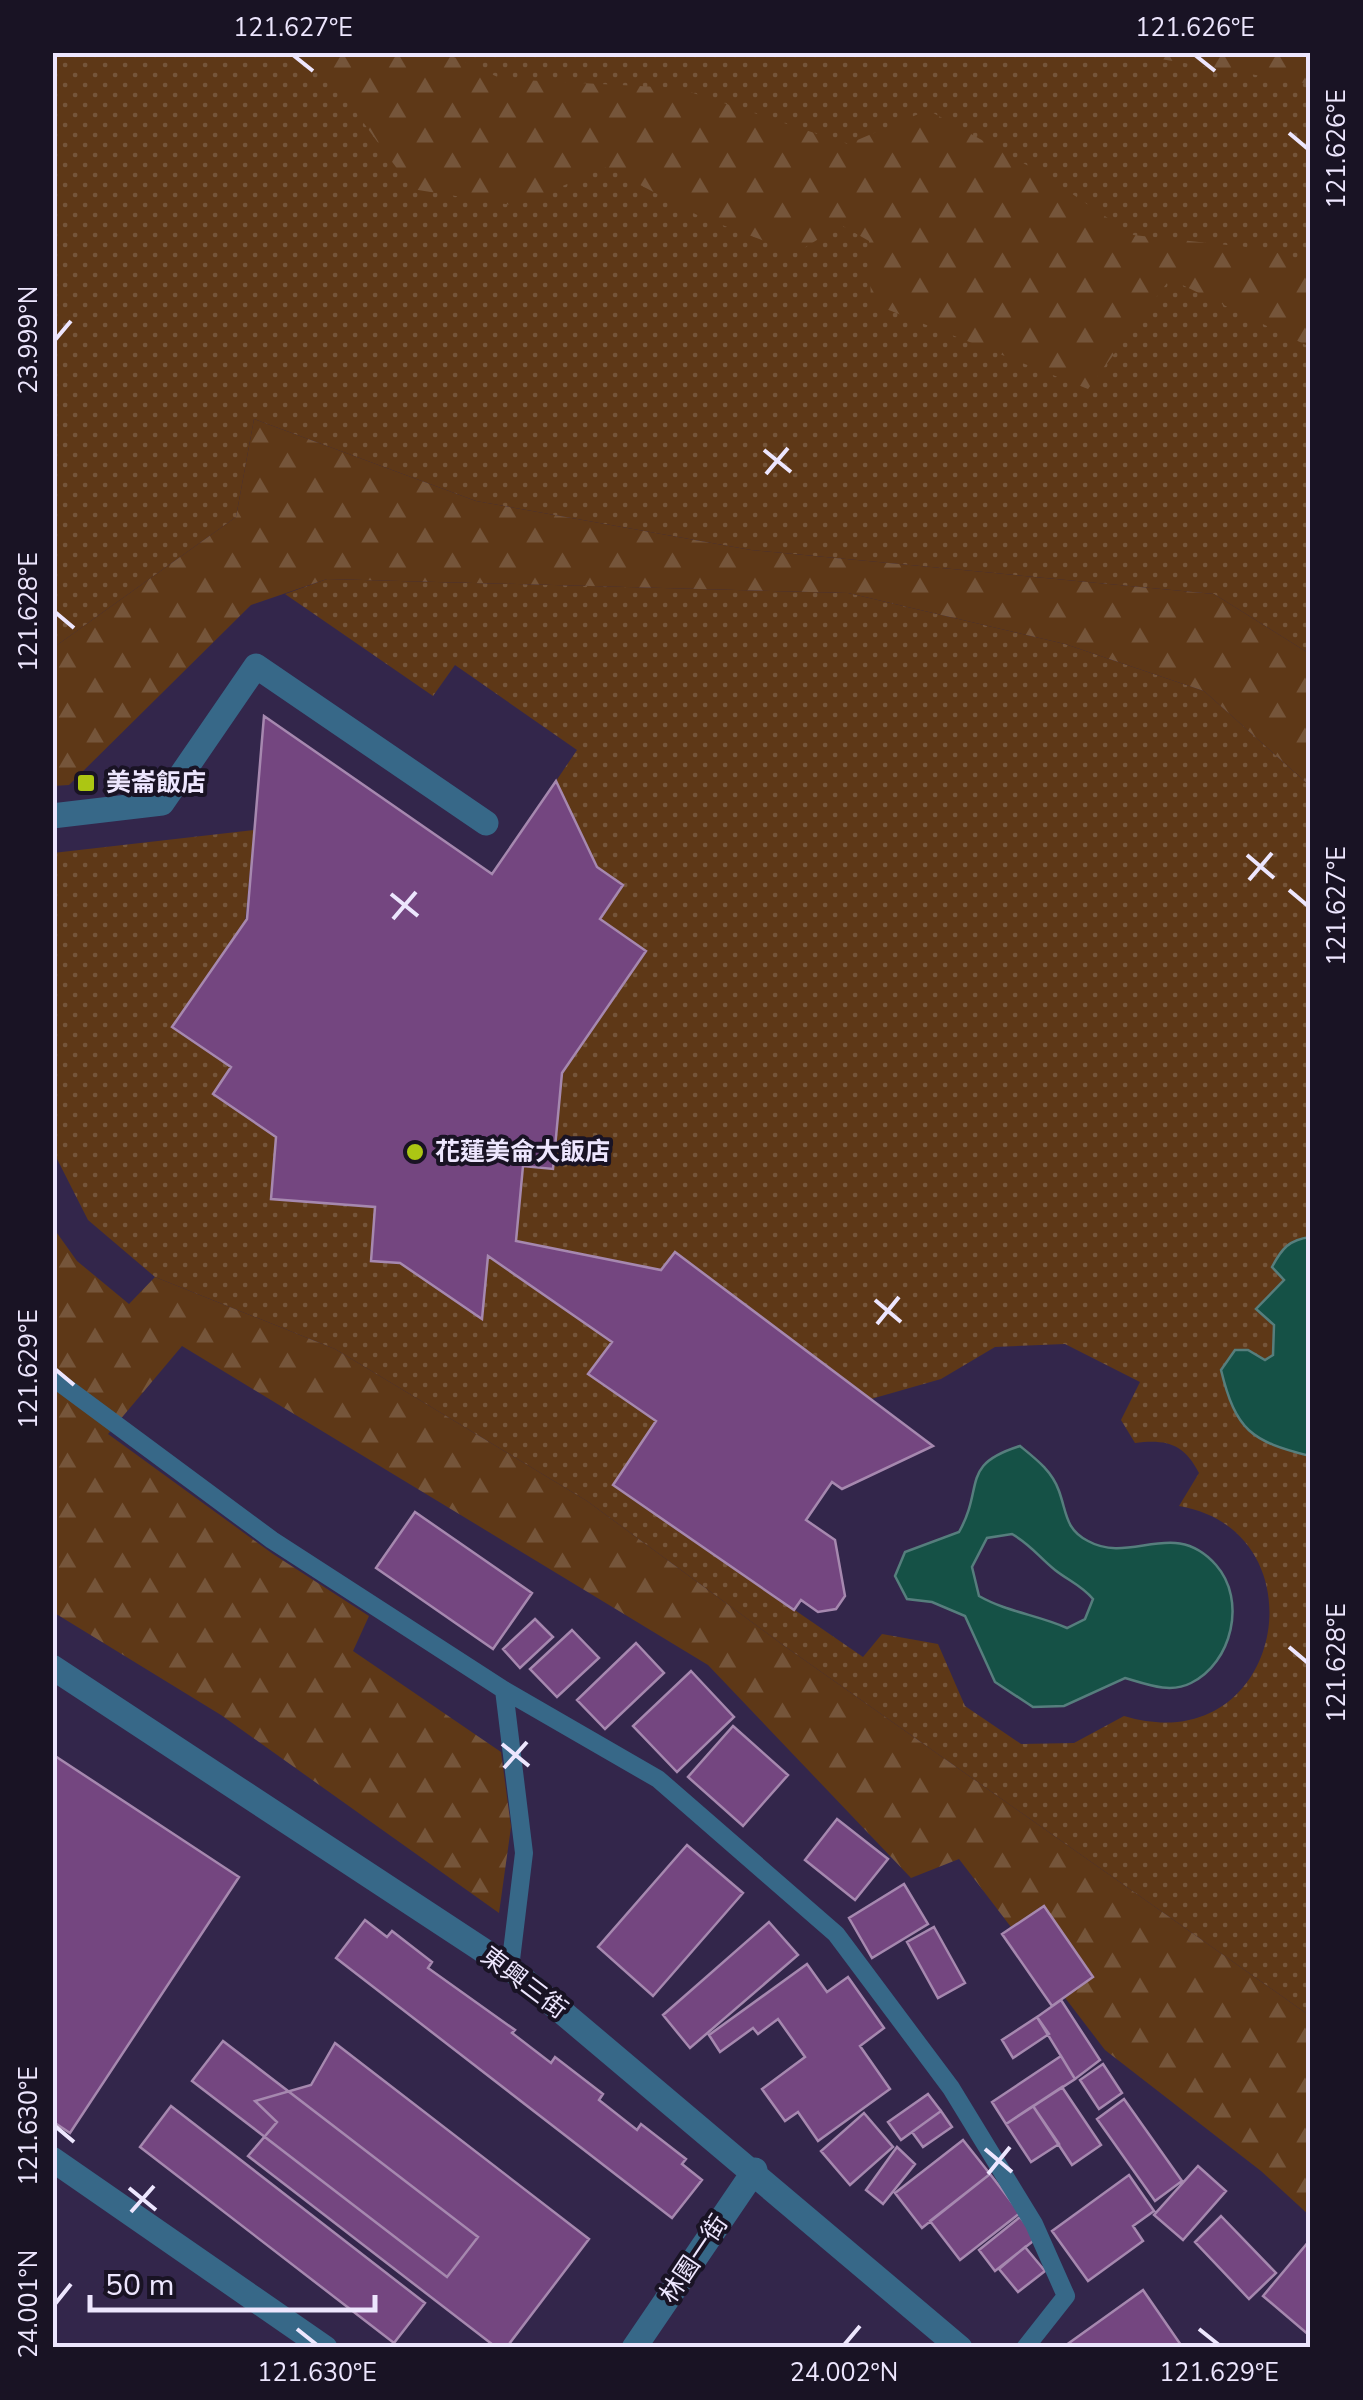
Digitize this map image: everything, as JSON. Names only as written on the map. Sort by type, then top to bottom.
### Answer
[{"type":"street","points":[[52,816],[162,803],[256,666],[486,823]]},
{"type":"street","name":"東興三街","points":[[52,1666],[510,1968],[755,2170],[960,2348]]},
{"type":"street","points":[[52,2159],[325,2348]]},
{"type":"street","name":"林園一街","points":[[634,2348],[755,2170]]},
{"type":"lane","points":[[52,1377],[272,1540],[504,1690],[658,1779],[836,1934],[951,2088],[1034,2224],[1066,2296],[1025,2348]]},
{"type":"lane","points":[[504,1690],[524,1853],[510,1968]]},
{"type":"green space","points":[[53,53],[1310,53],[1310,654],[1214,594],[751,550],[476,501],[254,419],[236,517],[53,648]]},
{"type":"green space","points":[[305,53],[445,53],[502,79],[678,88],[848,144],[928,110],[1041,173],[1133,235],[1265,249],[1310,263],[1310,347],[1170,279],[1088,389],[871,303],[869,241],[841,225],[796,253],[701,217],[606,167],[517,206],[412,189],[338,88]]},
{"type":"green space","points":[[1125,53],[1310,53],[1310,84]]},
{"type":"green space","points":[[254,419],[476,501],[751,550],[1214,594],[1310,654],[1310,786],[1204,691],[1065,644],[848,593],[327,579],[251,605],[69,785],[53,786],[53,648],[236,517]]},
{"type":"green space","points":[[327,579],[848,593],[1065,644],[1204,691],[1310,786],[1310,1237],[1295,1240],[1274,1325],[1273,1355],[1265,1360],[1248,1350],[1221,1370],[1233,1407],[1249,1430],[1273,1445],[1310,1456],[1310,2016],[783,1645],[587,1501],[335,1349],[155,1277],[88,1220],[53,1151],[53,853],[254,830],[231,1067],[214,1094],[276,1137],[271,1199],[375,1207],[400,1263],[482,1319],[488,1256],[612,1342],[589,1374],[656,1421],[613,1485],[863,1657],[882,1634],[938,1644],[965,1706],[1021,1744],[1074,1743],[1124,1716],[1178,1722],[1221,1707],[1250,1677],[1267,1638],[1268,1596],[1255,1556],[1225,1524],[1179,1506],[1199,1473],[1193,1463],[1181,1450],[1165,1443],[1135,1443],[1121,1420],[1140,1382],[1065,1344],[995,1347],[941,1379],[871,1399],[675,1252],[661,1270],[516,1241],[523,1166],[553,1168],[562,1073],[646,951],[600,919],[623,885],[597,867],[556,781],[577,750],[455,665],[433,696],[285,594]]},
{"type":"green space","points":[[52,1226],[77,1261],[129,1304],[155,1277],[335,1349],[587,1501],[783,1645],[1310,2016],[1310,2216],[1261,2171],[1105,2050],[959,1859],[911,1878],[708,1665],[182,1346],[108,1434],[273,1554],[369,1616],[353,1651],[501,1752],[511,1827],[499,1913],[221,1715],[53,1612]]},
{"type":"shaded area","points":[[1310,1237],[1310,1456],[1273,1445],[1249,1430],[1233,1407],[1221,1370],[1235,1350],[1248,1350],[1265,1360],[1273,1355],[1274,1325],[1256,1309],[1284,1280],[1272,1267],[1279,1255],[1291,1243]]},
{"type":"shaded area","points":[[1020,1446],[1043,1466],[1056,1484],[1071,1526],[1088,1541],[1120,1548],[1184,1544],[1216,1565],[1226,1579],[1233,1612],[1225,1646],[1205,1674],[1175,1688],[1125,1678],[1064,1706],[1033,1707],[995,1682],[965,1616],[932,1602],[907,1599],[895,1576],[905,1552],[959,1532],[981,1469],[1001,1453]],"holes":[[[1012,1534],[1093,1599],[1085,1619],[1067,1628],[979,1596],[972,1567],[987,1538]]]},
{"type":"building","name":"花蓮美侖大飯店","points":[[264,716],[492,874],[556,781],[597,867],[623,885],[600,919],[646,951],[562,1073],[553,1169],[523,1166],[516,1241],[661,1270],[675,1252],[933,1446],[842,1489],[832,1482],[806,1520],[835,1540],[845,1596],[836,1609],[818,1612],[801,1600],[794,1610],[613,1485],[656,1421],[588,1374],[612,1342],[488,1256],[482,1319],[400,1263],[371,1261],[375,1207],[271,1199],[276,1137],[213,1094],[231,1067],[172,1027],[247,919]]},
{"type":"building","points":[[415,1512],[532,1593],[493,1649],[376,1568]]},
{"type":"building","points":[[535,1619],[553,1637],[520,1668],[503,1649]]},
{"type":"building","points":[[572,1630],[599,1658],[557,1697],[530,1669]]},
{"type":"building","points":[[636,1643],[664,1673],[605,1729],[577,1700]]},
{"type":"building","points":[[691,1671],[734,1717],[677,1772],[633,1726]]},
{"type":"building","points":[[733,1726],[788,1775],[743,1826],[688,1777]]},
{"type":"building","points":[[52,1754],[239,1877],[70,2133],[52,2121]]},
{"type":"building","points":[[837,1819],[888,1859],[855,1900],[805,1860]]},
{"type":"building","points":[[687,1845],[743,1893],[653,1996],[598,1947]]},
{"type":"building","points":[[904,1884],[928,1924],[872,1958],[849,1918]]},
{"type":"building","points":[[1044,1906],[1093,1977],[1052,2006],[1002,1934]]},
{"type":"building","points":[[365,1920],[387,1937],[392,1931],[432,1962],[428,1968],[515,2030],[512,2033],[551,2063],[555,2057],[603,2094],[599,2100],[637,2130],[641,2124],[686,2159],[682,2164],[702,2180],[672,2218],[336,1958]]},
{"type":"building","points":[[769,1922],[798,1955],[690,2048],[663,2015]]},
{"type":"building","points":[[934,1927],[965,1983],[938,1998],[907,1942]]},
{"type":"building","points":[[807,1964],[827,1992],[848,1977],[884,2028],[860,2046],[890,2089],[818,2141],[798,2112],[785,2121],[762,2089],[805,2057],[778,2019],[758,2034],[753,2028],[720,2052],[709,2035]]},
{"type":"building","points":[[1061,2000],[1100,2060],[1075,2079],[1037,2017]]},
{"type":"building","points":[[1037,2017],[1049,2034],[1013,2058],[1002,2040]]},
{"type":"building","points":[[223,2041],[478,2237],[447,2277],[192,2081]]},
{"type":"building","points":[[335,2043],[589,2239],[506,2348],[497,2348],[248,2156],[277,2122],[255,2101],[311,2085]]},
{"type":"building","points":[[1061,2056],[1075,2079],[1006,2124],[992,2102]]},
{"type":"building","points":[[1103,2064],[1122,2093],[1099,2109],[1080,2080]]},
{"type":"building","points":[[1062,2087],[1101,2145],[1072,2165],[1033,2106]]},
{"type":"building","points":[[928,2094],[941,2111],[901,2140],[888,2122]]},
{"type":"building","points":[[1124,2099],[1182,2181],[1155,2201],[1097,2119]]},
{"type":"building","points":[[171,2106],[425,2303],[394,2343],[140,2147]]},
{"type":"building","points":[[1033,2106],[1059,2144],[1031,2162],[1006,2124]]},
{"type":"building","points":[[941,2111],[952,2127],[923,2147],[912,2132]]},
{"type":"building","points":[[864,2113],[893,2147],[850,2185],[821,2151]]},
{"type":"building","points":[[963,2140],[990,2174],[922,2228],[895,2193]]},
{"type":"building","points":[[897,2147],[915,2164],[883,2204],[866,2190]]},
{"type":"building","points":[[1198,2166],[1226,2191],[1183,2240],[1154,2215]]},
{"type":"building","points":[[990,2174],[1020,2213],[960,2260],[930,2221]]},
{"type":"building","points":[[1129,2175],[1154,2211],[1133,2226],[1143,2241],[1088,2281],[1052,2231]]},
{"type":"building","points":[[1221,2216],[1276,2273],[1249,2299],[1195,2242]]},
{"type":"building","points":[[1020,2217],[1037,2238],[995,2271],[979,2250]]},
{"type":"building","points":[[1310,2240],[1310,2336],[1263,2296]]},
{"type":"building","points":[[1025,2247],[1045,2271],[1018,2292],[999,2269]]},
{"type":"building","points":[[1143,2290],[1183,2348],[1062,2348]]},
{"type":"place","name":"美崙飯店","points":[[86,783]]},
{"type":"place","name":"花蓮美侖大飯店","points":[[415,1152]]}]
